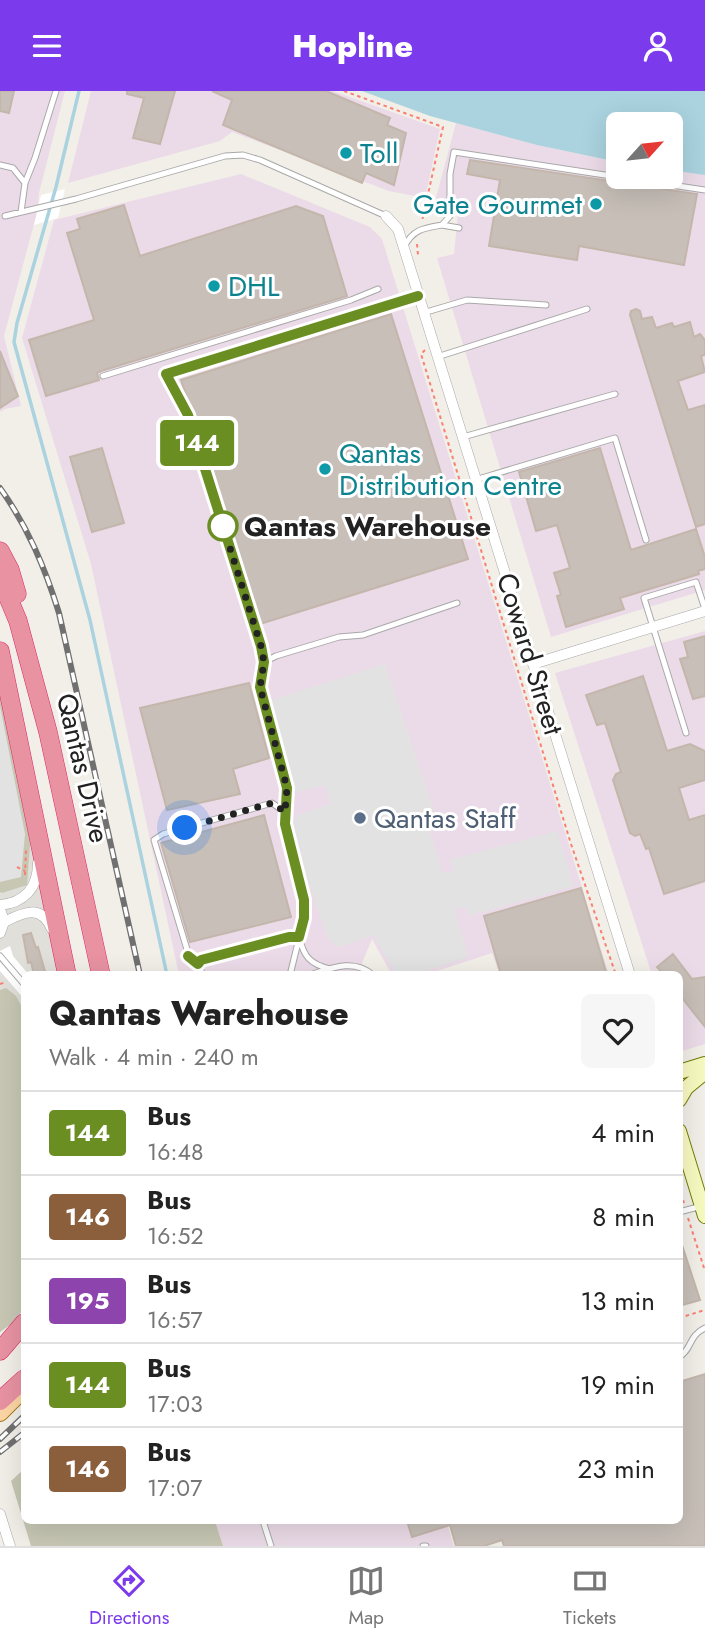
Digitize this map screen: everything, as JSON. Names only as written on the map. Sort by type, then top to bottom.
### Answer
[{"type":"highway","points":[[0,551],[10,570],[21,607],[34,680]]},
{"type":"highway","name":"Qantas Drive","points":[[0,577],[18,621],[53,750],[100,971]]},
{"type":"highway","name":"Qantas Drive","points":[[0,651],[67,971]]},
{"type":"highway","points":[[0,1351],[21,1326]]},
{"type":"highway","points":[[0,1401],[21,1382]]},
{"type":"main road","points":[[683,1071],[705,1064]]},
{"type":"main road","points":[[683,1093],[705,1072]]},
{"type":"main road","points":[[683,1144],[703,1211]]},
{"type":"main road","points":[[0,1413],[21,1392]]},
{"type":"street","name":"Coward Street","points":[[386,216],[398,229],[629,971]]},
{"type":"street","points":[[533,664],[705,610]]},
{"type":"street","points":[[0,933],[4,922],[0,907],[16,902],[34,888],[38,869],[37,831]]},
{"type":"street","points":[[4,922],[36,912],[47,919],[63,955]]},
{"type":"street","points":[[0,1514],[10,1546]]},
{"type":"lane","points":[[21,212],[25,183],[56,91]]},
{"type":"lane","points":[[442,225],[450,216],[450,174],[454,152],[606,175]]},
{"type":"lane","points":[[5,216],[62,203],[225,156],[243,155],[386,216]]},
{"type":"lane","points":[[0,165],[13,168],[25,183]]},
{"type":"lane","points":[[683,187],[705,190]]},
{"type":"lane","points":[[403,249],[409,237],[419,228],[442,225],[459,228]]},
{"type":"lane","points":[[103,376],[351,300],[378,289]]},
{"type":"lane","points":[[291,971],[304,918],[304,900],[285,824],[287,788],[260,687],[264,662],[261,646],[188,415],[166,374],[418,296]]},
{"type":"lane","points":[[423,313],[467,300],[547,305]]},
{"type":"lane","points":[[437,357],[587,309]]},
{"type":"lane","points":[[462,438],[615,394]]},
{"type":"lane","points":[[475,480],[615,438],[646,540]]},
{"type":"lane","points":[[686,733],[645,598],[696,582],[705,610]]},
{"type":"lane","points":[[264,662],[339,637],[363,635],[457,603]]},
{"type":"lane","points":[[201,971],[198,964],[188,956],[153,840],[163,834],[272,803],[285,812]]},
{"type":"lane","points":[[198,964],[201,960],[299,937]]},
{"type":"lane","points":[[299,937],[307,958],[318,966],[330,969]]},
{"type":"lane","points":[[0,956],[21,980]]},
{"type":"lane","points":[[323,971],[340,966],[357,966],[366,971]]},
{"type":"lane","points":[[683,1212],[703,1211]]},
{"type":"lane","points":[[683,1354],[692,1337],[705,1328]]},
{"type":"lane","points":[[264,1524],[271,1546]]},
{"type":"path","points":[[344,91],[443,127],[425,212]]},
{"type":"path","points":[[421,354],[571,844],[615,971]]},
{"type":"path","points":[[17,867],[25,871]]},
{"type":"path","points":[[0,985],[6,982]]},
{"type":"path","points":[[683,1215],[705,1271]]},
{"type":"path","points":[[683,1317],[705,1310]]},
{"type":"shaded area","points":[[0,91],[65,91],[39,193],[38,209],[4,336],[21,406],[0,412]]},
{"type":"shaded area","points":[[91,91],[333,91],[440,129],[425,198],[389,191],[232,132],[220,141],[68,183]]},
{"type":"shaded area","points":[[456,123],[537,145],[606,159],[606,189],[683,189],[683,170],[705,173],[705,590],[551,637],[437,258],[454,254],[458,213],[433,209]]},
{"type":"shaded area","points":[[241,174],[370,227],[382,239],[608,971],[499,971],[492,953],[437,971],[390,971],[372,939],[359,971],[178,971],[91,564],[22,338],[54,220]]},
{"type":"shaded area","points":[[705,631],[705,1044],[683,1051],[683,971],[651,971],[555,673]]},
{"type":"shaded area","name":"Qantas Staff","points":[[385,664],[434,812],[424,815],[443,873],[453,871],[450,860],[557,831],[574,886],[469,916],[465,907],[455,910],[468,957],[426,971],[394,971],[374,935],[339,947],[329,940],[290,831],[297,815],[331,804],[325,785],[294,793],[272,700]]},
{"type":"shaded area","points":[[0,689],[31,832],[56,971],[21,971],[21,1311],[0,1332]]},
{"type":"shaded area","points":[[0,689],[31,832],[27,885],[2,893],[0,892]]},
{"type":"shaded area","points":[[0,706],[25,834],[21,877],[0,882]]},
{"type":"shaded area","points":[[6,988],[16,996],[21,1005],[21,1312],[15,1321],[0,1332],[0,990]]},
{"type":"shaded area","points":[[21,1472],[21,1514],[11,1481]]},
{"type":"shaded area","points":[[24,1524],[216,1524],[223,1546],[31,1546]]},
{"type":"shaded area","points":[[216,1524],[447,1524],[454,1546],[223,1546]]},
{"type":"water","points":[[362,91],[705,91],[705,175],[683,172],[683,112],[606,112],[606,159],[537,145],[430,116]]},
{"type":"pier","points":[[65,189],[58,218],[34,225],[41,195]]},
{"type":"pier","points":[[10,946],[13,956],[26,971],[21,971],[21,996],[0,971],[0,951]]},
{"type":"building","points":[[0,91],[14,91],[9,113],[0,111]]},
{"type":"building","points":[[127,91],[175,91],[160,144],[133,138],[144,98],[127,94]]},
{"type":"building","name":"Toll","points":[[212,91],[326,91],[390,118],[387,125],[406,133],[394,185],[366,173],[362,183],[223,125],[232,100]]},
{"type":"building","name":"Gate Gourmet","points":[[470,160],[606,180],[606,189],[664,189],[697,194],[684,265],[579,246],[577,260],[489,246],[500,180],[467,174]]},
{"type":"building","name":"DHL","points":[[124,205],[140,256],[296,206],[323,216],[347,296],[101,371],[97,373],[99,380],[46,396],[29,340],[94,320],[67,233],[80,229],[77,219]]},
{"type":"building","points":[[631,311],[640,311],[642,319],[652,317],[656,328],[672,323],[674,327],[690,322],[694,337],[700,334],[705,340],[705,355],[701,356],[705,372],[678,381],[688,410],[705,405],[705,524],[696,527],[630,315]]},
{"type":"building","name":"Qantas Distribution Centre","points":[[391,314],[468,559],[260,624],[181,380]]},
{"type":"building","points":[[0,351],[18,396],[0,408]]},
{"type":"building","points":[[102,448],[124,523],[92,532],[70,457]]},
{"type":"building","points":[[600,448],[631,550],[696,529],[705,557],[705,569],[698,571],[699,574],[620,598],[624,609],[566,627],[554,573],[570,568],[557,525],[536,531],[519,472]]},
{"type":"building","points":[[705,636],[705,696],[693,699],[680,659],[688,657],[684,642]]},
{"type":"building","points":[[643,676],[667,751],[690,744],[705,751],[705,780],[679,788],[689,820],[705,815],[705,881],[664,894],[649,848],[646,849],[640,834],[635,836],[630,833],[613,780],[616,774],[621,772],[605,723],[597,725],[586,695]]},
{"type":"building","points":[[249,683],[269,758],[233,769],[240,794],[167,810],[140,708]]},
{"type":"building","points":[[264,815],[291,917],[190,942],[161,843]]},
{"type":"building","points":[[581,888],[606,971],[500,971],[484,916]]},
{"type":"building","points":[[31,933],[45,971],[33,971],[31,962],[28,963],[23,935]]},
{"type":"building","points":[[673,954],[692,979],[705,977],[705,1027],[683,999],[683,971],[660,971],[657,967]]},
{"type":"building","points":[[683,1248],[700,1300],[683,1305]]},
{"type":"building","points":[[705,1374],[705,1546],[504,1546],[502,1540],[484,1546],[456,1546],[450,1525],[412,1537],[408,1524],[683,1524],[683,1381]]},
{"type":"waterway","points":[[79,91],[14,342],[90,620],[166,971]]},
{"type":"railway","points":[[0,488],[35,548],[59,613],[139,971]]},
{"type":"railway","points":[[0,1439],[21,1419]]},
{"type":"railway","points":[[0,1452],[21,1435]]},
{"type":"bus line","name":"144","points":[[188,956],[198,964],[201,960],[289,937],[299,937],[304,918],[304,900],[285,824],[287,788],[260,687],[264,662],[261,646],[188,415],[166,374],[418,296]]},
{"type":"place","name":"Toll","points":[[346,153]]},
{"type":"place","name":"Gate Gourmet","points":[[596,204]]},
{"type":"place","name":"DHL","points":[[214,286]]},
{"type":"place","name":"Qantas Distribution Centre","points":[[325,469]]},
{"type":"place","name":"Qantas Warehouse","points":[[223,526]]},
{"type":"place","name":"Qantas Staff","points":[[360,818]]},
{"type":"route","points":[[185,828],[272,803],[285,812],[287,798],[287,788],[260,687],[264,662],[261,646],[223,526]]}]
